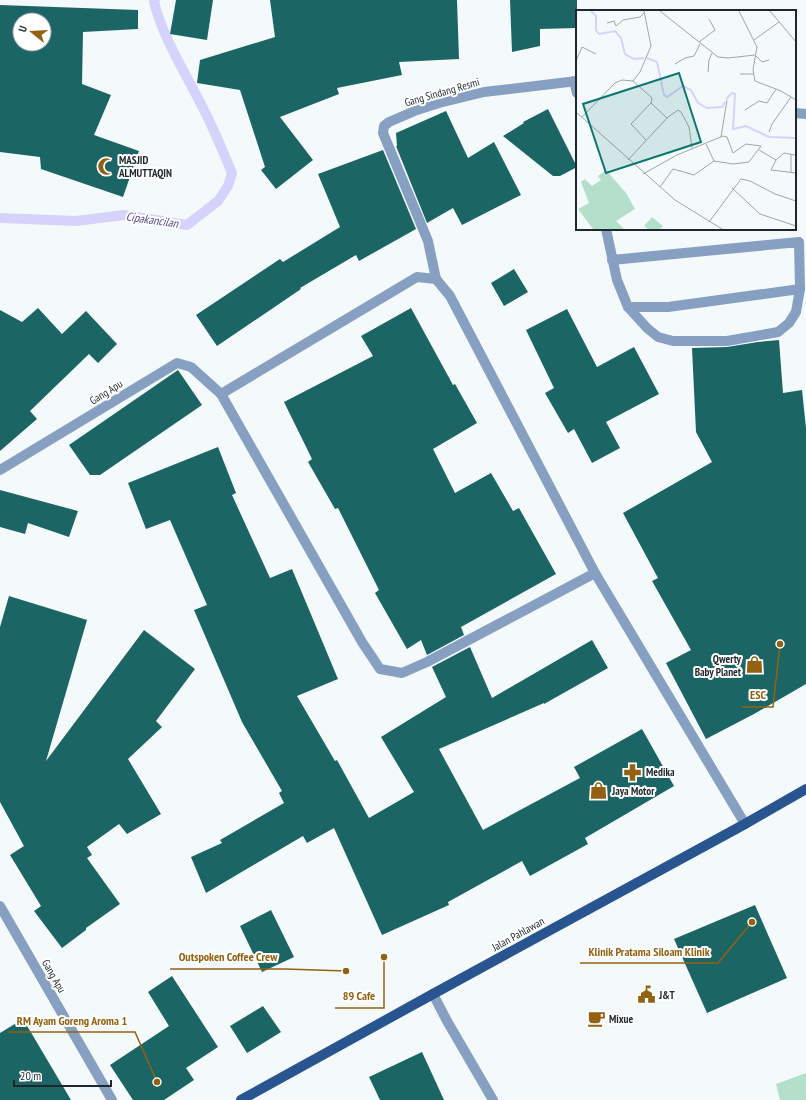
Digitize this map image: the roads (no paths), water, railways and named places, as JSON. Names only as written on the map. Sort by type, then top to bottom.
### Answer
[{"type":"main road","name":"Jalan Pahlawan","points":[[241,1100],[745,824],[806,789]]},
{"type":"street","name":"Gang Sindang Resmi","points":[[436,280],[428,240],[383,133],[384,126],[389,122],[418,110],[484,92],[576,81]]},
{"type":"street","points":[[796,112],[806,114]]},
{"type":"street","points":[[606,230],[612,260],[617,280],[628,307],[647,328],[658,336],[673,341],[727,341],[778,332],[789,323],[796,312],[800,288],[799,242],[612,260]]},
{"type":"street","points":[[221,394],[417,277],[436,280],[450,296],[595,573],[745,824]]},
{"type":"street","points":[[628,307],[668,307],[800,288]]},
{"type":"street","name":"Gang Apu","points":[[0,470],[177,363],[191,367],[221,394],[358,635],[380,669],[402,673],[427,662],[595,573]]},
{"type":"street","name":"Gang Apu","points":[[0,906],[112,1100]]},
{"type":"street","points":[[433,994],[493,1100]]},
{"type":"waterway","name":"Cipakancilan","points":[[0,218],[76,221],[124,215],[187,225],[218,201],[228,186],[232,173],[207,116],[163,29],[154,2],[155,0]]},
{"type":"place","name":"MASJID ALMUTTAQIN","points":[[106,166]]},
{"type":"place","name":"ESC","points":[[780,644]]},
{"type":"place","name":"Qwerty Baby Planet","points":[[754,665]]},
{"type":"place","name":"Medika","points":[[633,772]]},
{"type":"place","name":"Jaya Motor","points":[[599,791]]},
{"type":"place","name":"Klinik Pratama Siloam Klinik","points":[[752,922]]},
{"type":"place","name":"89 Cafe","points":[[384,957]]},
{"type":"place","name":"Outspoken Coffee Crew","points":[[346,971]]},
{"type":"place","name":"J&T","points":[[646,995]]},
{"type":"place","name":"Mixue","points":[[596,1019]]},
{"type":"place","name":"RM Ayam Goreng Aroma 1","points":[[157,1082]]}]
